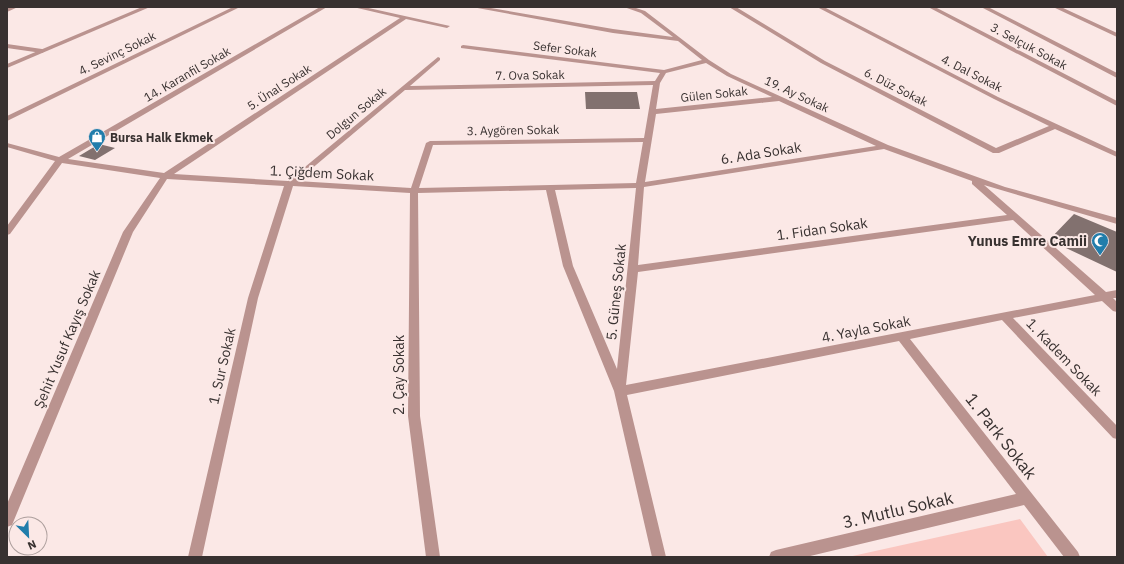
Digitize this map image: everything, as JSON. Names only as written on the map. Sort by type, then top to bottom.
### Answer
[{"type":"street","points":[[7,10],[15,7]]},
{"type":"street","points":[[7,66],[143,7]]},
{"type":"street","name":"4. Sevinç Sokak","points":[[7,120],[237,7]]},
{"type":"street","name":"14. Karanfil Sokak","points":[[60,160],[324,7]]},
{"type":"street","points":[[356,7],[447,26]]},
{"type":"street","points":[[475,7],[614,31],[680,39]]},
{"type":"street","name":"19. Ay Sokak","points":[[628,7],[643,12],[707,61],[729,75],[778,99],[885,147],[1002,189],[1117,221]]},
{"type":"street","name":"6. Düz Sokak","points":[[732,7],[822,62],[996,151],[1055,126]]},
{"type":"street","name":"4. Dal Sokak","points":[[820,7],[1055,126],[1117,155]]},
{"type":"street","name":"3. Selçuk Sokak","points":[[931,7],[1117,104]]},
{"type":"street","points":[[984,7],[1117,76]]},
{"type":"street","points":[[1056,7],[1117,35]]},
{"type":"street","name":"5. Ünal Sokak","points":[[165,176],[406,17]]},
{"type":"street","points":[[7,46],[42,51]]},
{"type":"street","name":"Sefer Sokak","points":[[463,47],[664,72]]},
{"type":"street","name":"Dolgun Sokak","points":[[289,184],[438,59]]},
{"type":"street","points":[[664,72],[707,61]]},
{"type":"street","name":"5. Güneş Sokak","points":[[659,557],[620,391],[640,185],[651,112],[657,84],[664,72]]},
{"type":"street","name":"7. Ova Sokak","points":[[404,88],[657,84]]},
{"type":"street","name":"Gülen Sokak","points":[[651,112],[778,99]]},
{"type":"street","name":"3. Aygören Sokak","points":[[414,191],[430,143],[647,140]]},
{"type":"street","name":"1. Çiğdem Sokak","points":[[7,145],[60,160],[165,176],[289,184],[414,191],[640,185]]},
{"type":"street","name":"6. Ada Sokak","points":[[640,185],[885,147]]},
{"type":"street","points":[[7,232],[60,160]]},
{"type":"street","name":"Şehit Yusuf Kayış Sokak","points":[[7,520],[128,232],[165,176]]},
{"type":"street","name":"19. Ay Sokak","points":[[971,178],[1117,308]]},
{"type":"street","name":"1. Sur Sokak","points":[[195,557],[253,298],[289,184]]},
{"type":"street","points":[[550,187],[568,266],[620,391]]},
{"type":"street","name":"2. Çay Sokak","points":[[414,191],[414,416],[432,557]]},
{"type":"street","name":"1. Fidan Sokak","points":[[633,269],[1015,217]]},
{"type":"street","name":"4. Yayla Sokak","points":[[620,391],[1117,294]]},
{"type":"street","name":"1. Kadem Sokak","points":[[1005,317],[1117,434]]},
{"type":"street","name":"1. Park Sokak","points":[[902,337],[1073,557]]},
{"type":"street","name":"3. Mutlu Sokak","points":[[776,557],[1028,498]]},
{"type":"shaded area","points":[[1020,519],[1048,557],[848,557]]},
{"type":"building","points":[[585,92],[637,92],[640,109],[586,109]]},
{"type":"building","name":"Bursa Halk Ekmek","points":[[99,144],[115,148],[95,160],[79,156]]},
{"type":"building","name":"Yunus Emre Camii","points":[[1074,214],[1117,232],[1117,272],[1049,240]]},
{"type":"place","name":"Bursa Halk Ekmek","points":[[97,152]]},
{"type":"place","name":"Yunus Emre Camii","points":[[1100,256]]}]
